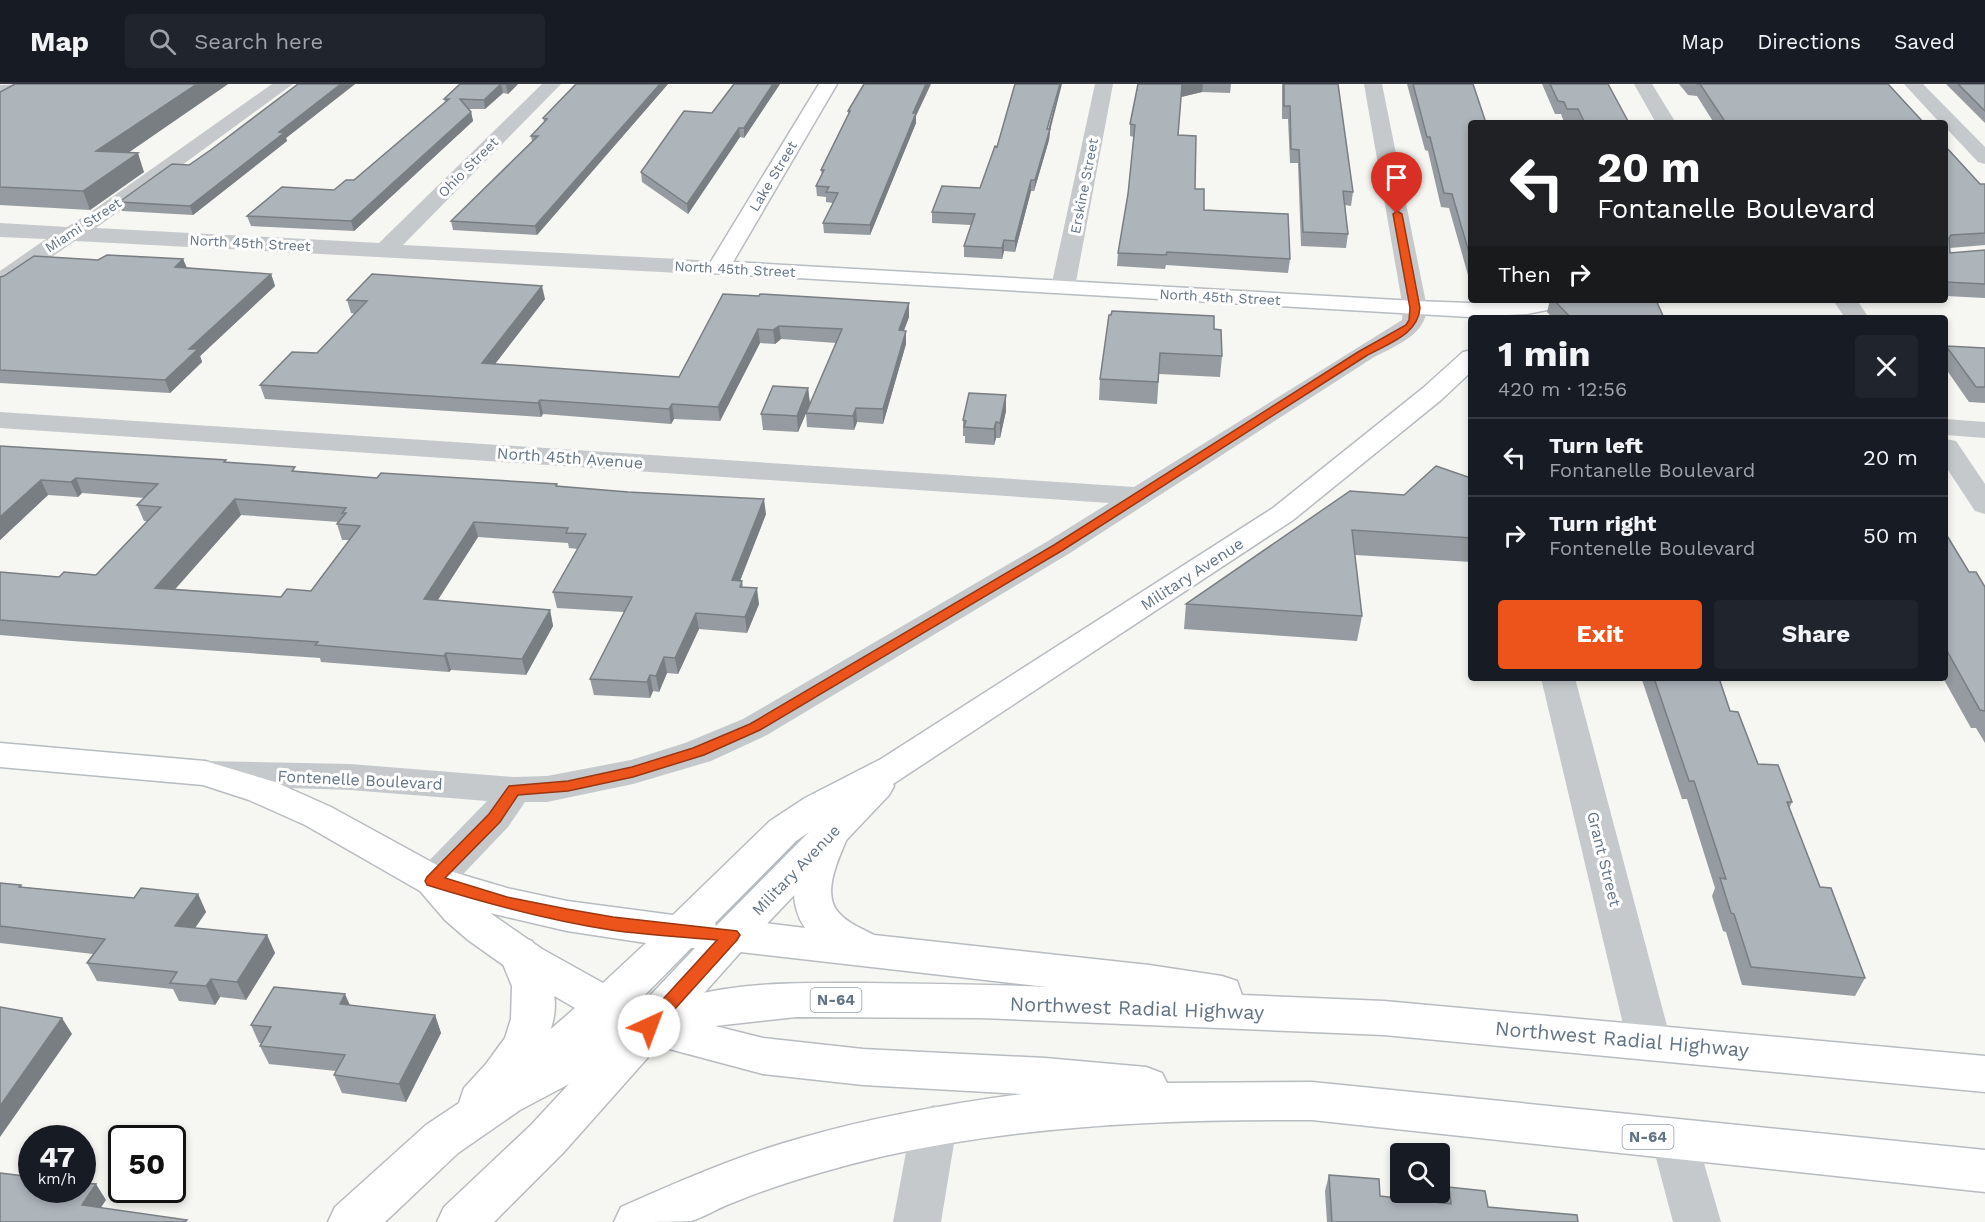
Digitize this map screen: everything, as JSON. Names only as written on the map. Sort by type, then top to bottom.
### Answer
[{"type":"main road","name":"Lake Street","points":[[718,268],[828,84]]},
{"type":"main road","name":"North 45th Street","points":[[718,268],[1415,308],[1471,314]]},
{"type":"main road","points":[[1471,314],[1548,303]]},
{"type":"main road","name":"Military Avenue","points":[[504,1097],[609,1005],[783,831],[818,807],[894,768],[1283,514],[1432,394],[1468,361]]},
{"type":"main road","name":"Fontenelle Boulevard","points":[[0,755],[206,773],[262,791],[318,816],[433,881]]},
{"type":"main road","name":"Military Avenue","points":[[461,1222],[547,1139],[732,935],[894,768]]},
{"type":"main road","points":[[829,836],[813,875],[812,894],[816,912],[825,926],[839,937],[868,950]]},
{"type":"main road","points":[[433,881],[507,903],[567,916],[683,931],[1149,982],[1384,1018]]},
{"type":"main road","points":[[433,881],[463,913],[518,952],[609,1005],[649,1026],[763,1056],[863,1067],[1045,1077],[1312,1101]]},
{"type":"main road","points":[[442,1139],[503,1078],[531,1029],[534,1003],[533,985],[518,952]]},
{"type":"main road","name":"Northwest Radial Highway","points":[[352,1222],[442,1139],[504,1097],[596,1048],[649,1026],[691,1013],[734,1005],[796,1000],[981,1001],[1384,1018],[1985,1074]]},
{"type":"main road","name":"N-64","points":[[638,1222],[740,1179],[827,1150],[934,1125],[1016,1112],[1213,1099],[1312,1101],[1985,1171]]},
{"type":"street","points":[[0,92],[15,84]]},
{"type":"street","name":"Miami Street","points":[[0,282],[71,233],[96,219],[284,84]]},
{"type":"street","name":"Ohio Street","points":[[385,250],[552,84]]},
{"type":"street","name":"Erskine Street","points":[[1063,287],[1104,84]]},
{"type":"street","points":[[1373,84],[1415,308]]},
{"type":"street","points":[[1643,84],[1664,120]]},
{"type":"street","points":[[1913,84],[1985,158]]},
{"type":"street","name":"North 45th Street","points":[[0,230],[718,268]]},
{"type":"street","name":"Fontenelle Boulevard","points":[[206,773],[350,777],[514,790],[568,786],[633,772],[698,752],[755,727],[1059,547],[1362,354],[1409,327],[1414,320],[1415,308]]},
{"type":"street","name":"North 45th Avenue","points":[[0,420],[1140,496]]},
{"type":"street","points":[[1948,428],[1985,430]]},
{"type":"street","points":[[1948,450],[1985,505]]},
{"type":"street","name":"Grant Street","points":[[1559,681],[1649,1041]]},
{"type":"street","points":[[433,881],[495,818],[514,790]]},
{"type":"street","points":[[917,1222],[934,1125]]},
{"type":"street","points":[[1674,1139],[1697,1222]]},
{"type":"building","points":[[15,84],[197,84],[96,151],[138,153],[83,191],[0,187],[0,92]]},
{"type":"building","points":[[298,84],[341,84],[279,132],[284,133],[190,206],[119,202],[172,164],[189,165]]},
{"type":"building","points":[[460,84],[501,84],[484,100],[460,99],[471,112],[351,221],[247,216],[282,187],[334,190],[346,180],[354,180],[449,99],[444,99]]},
{"type":"building","points":[[576,84],[660,84],[535,226],[451,221],[538,136],[531,136],[547,119],[543,118]]},
{"type":"building","points":[[734,84],[773,84],[744,128],[739,128],[687,204],[641,172],[684,111],[712,113]]},
{"type":"building","points":[[864,84],[926,84],[870,225],[823,223],[838,193],[826,192],[829,187],[816,186],[824,170],[821,170],[850,111],[848,111]]},
{"type":"building","points":[[1015,84],[1060,84],[1035,180],[1031,180],[1015,241],[1004,240],[1002,248],[964,246],[975,214],[932,212],[942,186],[980,188],[995,146],[997,147]]},
{"type":"building","points":[[1138,84],[1187,84],[1182,85],[1178,135],[1196,136],[1195,189],[1204,189],[1204,210],[1288,214],[1290,259],[1167,252],[1166,255],[1118,253],[1128,194],[1135,125],[1130,124]]},
{"type":"building","points":[[1284,84],[1338,84],[1353,192],[1343,191],[1348,234],[1303,232],[1299,150],[1291,149],[1290,106],[1284,106]]},
{"type":"building","points":[[1413,84],[1473,84],[1485,120],[1468,120],[1468,249],[1452,194],[1444,193],[1430,137],[1427,137]]},
{"type":"building","points":[[1550,84],[1608,84],[1627,120],[1584,120],[1578,109],[1567,109],[1564,102],[1558,101]]},
{"type":"building","points":[[1700,84],[1888,84],[1921,120],[1724,120]]},
{"type":"building","points":[[1958,84],[1985,84],[1985,111]]},
{"type":"building","points":[[1948,149],[1980,184],[1985,184],[1985,233],[1951,235],[1949,238],[1950,253],[1985,250],[1985,284],[1948,282]]},
{"type":"building","points":[[107,255],[183,259],[175,267],[271,274],[189,349],[198,349],[165,380],[0,370],[0,277],[34,256],[98,260]]},
{"type":"building","points":[[372,274],[542,286],[482,363],[679,377],[723,294],[909,303],[899,330],[906,331],[883,409],[856,408],[853,416],[806,413],[842,329],[779,326],[773,330],[758,329],[718,407],[672,404],[669,409],[540,400],[538,403],[260,385],[292,352],[317,353],[367,301],[347,300]]},
{"type":"building","points":[[1557,303],[1657,303],[1663,315],[1568,315]]},
{"type":"building","points":[[1112,311],[1214,316],[1214,329],[1221,330],[1222,356],[1160,353],[1158,382],[1100,379],[1109,315]]},
{"type":"building","points":[[1948,346],[1985,348],[1985,387],[1976,387]]},
{"type":"building","points":[[773,386],[808,388],[797,416],[761,414]]},
{"type":"building","points":[[969,393],[1006,395],[1000,423],[996,422],[994,429],[964,427],[966,421],[963,420]]},
{"type":"building","points":[[0,446],[226,460],[224,462],[295,467],[292,471],[377,478],[381,473],[557,484],[556,486],[628,492],[764,499],[732,580],[742,581],[740,587],[757,588],[745,617],[696,613],[675,658],[664,657],[656,676],[650,675],[647,682],[590,679],[632,597],[553,592],[586,534],[566,533],[568,528],[474,522],[424,599],[550,610],[522,659],[446,653],[444,656],[315,645],[318,642],[0,620],[0,572],[59,577],[64,572],[96,575],[161,507],[137,505],[158,484],[76,478],[71,482],[41,480],[0,517]],"holes":[[[235,499],[346,508],[342,513],[346,513],[337,524],[360,526],[311,591],[287,589],[281,597],[155,588]]]},
{"type":"building","points":[[1436,466],[1468,477],[1468,538],[1352,530],[1362,616],[1186,604],[1350,491],[1404,495]]},
{"type":"building","points":[[1948,537],[1969,572],[1976,572],[1985,587],[1985,711],[1980,710],[1948,653]]},
{"type":"building","points":[[1655,681],[1720,681],[1730,711],[1738,712],[1758,764],[1778,765],[1792,802],[1787,802],[1820,887],[1831,888],[1865,978],[1751,967],[1720,878],[1726,879],[1694,781],[1689,781]]},
{"type":"building","points":[[0,883],[21,885],[19,887],[134,898],[141,888],[198,894],[175,926],[267,935],[237,982],[211,979],[206,986],[170,983],[177,972],[87,963],[105,939],[0,926]]},
{"type":"building","points":[[274,987],[345,994],[340,1004],[435,1015],[399,1084],[334,1075],[345,1055],[260,1046],[271,1027],[251,1025]]},
{"type":"building","points":[[0,1007],[62,1018],[0,1106]]},
{"type":"building","points":[[0,1173],[18,1175],[18,1203],[83,1203],[82,1205],[187,1220],[185,1222],[0,1222]]},
{"type":"building","points":[[1329,1175],[1379,1179],[1380,1196],[1390,1197],[1390,1203],[1451,1204],[1450,1187],[1485,1191],[1488,1207],[1577,1215],[1578,1222],[1332,1222]]},
{"type":"route","points":[[649,1026],[732,935],[613,924],[567,916],[507,903],[433,881],[495,818],[514,790],[568,786],[633,772],[698,752],[755,727],[1059,547],[1362,354],[1409,327],[1414,320],[1415,308],[1397,214]]}]
